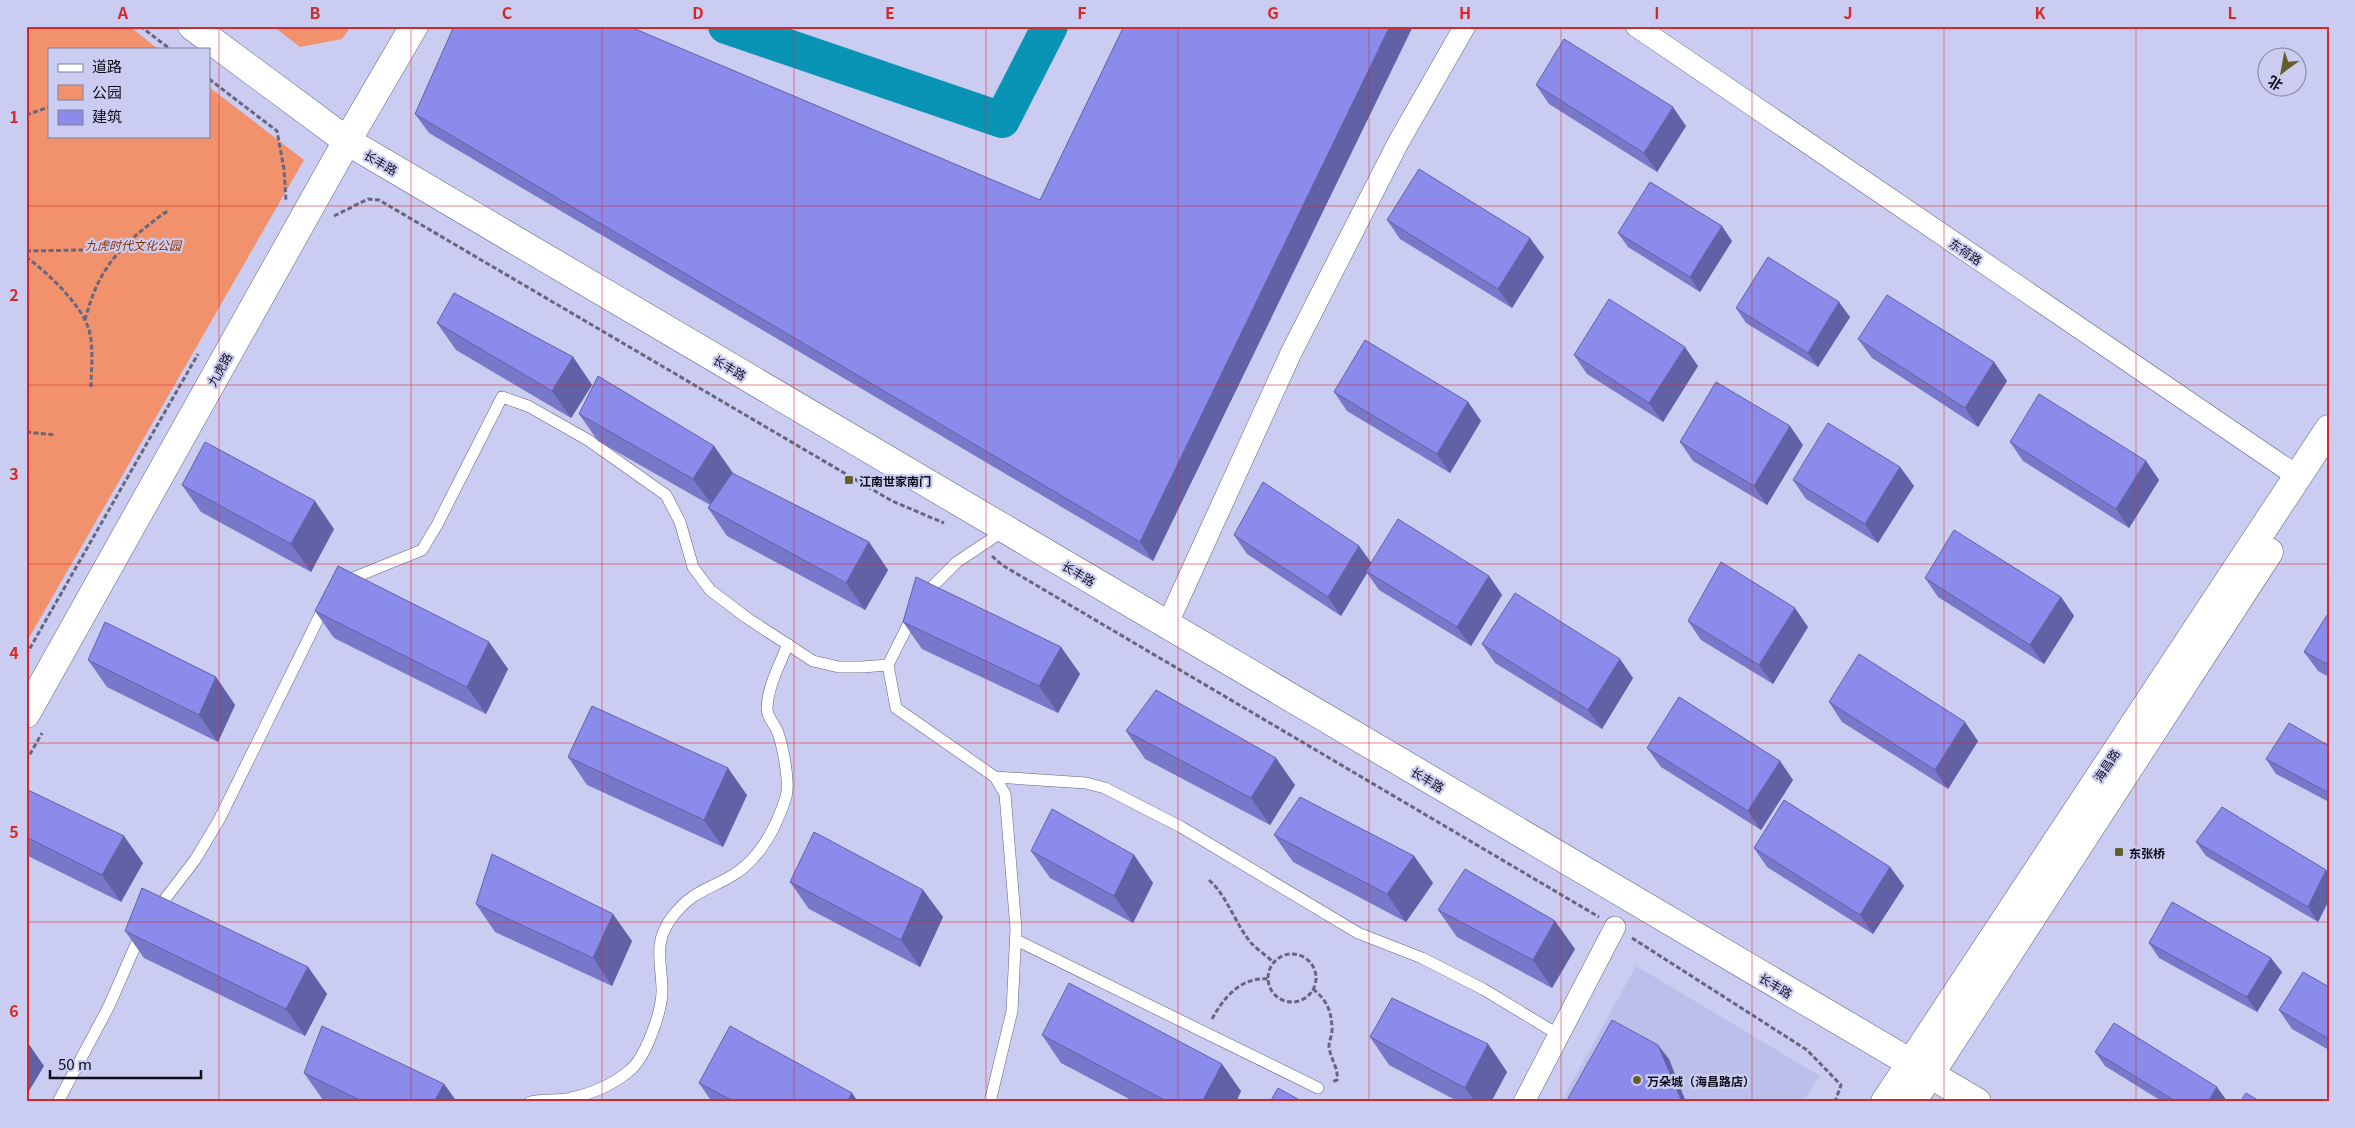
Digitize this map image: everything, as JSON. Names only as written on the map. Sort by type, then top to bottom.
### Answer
[{"type":"street","name":"长丰路","points":[[192,26],[347,141],[1977,1102]]},
{"type":"street","name":"九虎路","points":[[36,720],[347,141],[414,26]]},
{"type":"street","points":[[1167,625],[1291,353],[1398,143],[1465,26]]},
{"type":"street","name":"东荷路","points":[[1636,26],[2297,476]]},
{"type":"street","name":"海昌路","points":[[1912,1102],[1920,1069],[2297,476],[2329,429]]},
{"type":"street","name":"海昌路","points":[[1885,1102],[1920,1069],[2329,461]]},
{"type":"street","points":[[1524,1102],[1615,927]]},
{"type":"lane","points":[[58,1102],[109,1006],[147,922],[195,860],[218,820],[331,592],[350,578],[422,550],[437,525],[502,397],[528,406],[588,440],[666,495],[680,522],[694,567],[710,590],[747,618],[814,660],[839,667],[862,668],[888,664]]},
{"type":"lane","points":[[991,1102],[1012,1011],[1016,940],[1005,794],[995,776],[896,708],[888,664],[922,597],[957,562],[1005,530]]},
{"type":"lane","points":[[530,1102],[570,1098],[598,1090],[630,1070],[645,1047],[659,1017],[662,989],[659,966],[659,942],[671,918],[690,897],[729,878],[740,870],[766,844],[786,795],[784,760],[778,732],[767,711],[772,687],[788,644]]},
{"type":"lane","points":[[995,776],[1086,783],[1105,788],[1181,827],[1358,933],[1422,958],[1483,989],[1559,1035]]},
{"type":"lane","points":[[1016,940],[1318,1088]]},
{"type":"path","points":[[140,26],[169,48]]},
{"type":"path","points":[[210,80],[277,131],[284,169],[286,200],[281,208]]},
{"type":"path","points":[[26,115],[48,107]]},
{"type":"path","points":[[331,221],[336,214],[368,199],[379,200],[892,502],[953,526],[1002,565],[1615,927],[1807,1050],[1841,1085],[1834,1102]]},
{"type":"path","points":[[85,321],[97,281],[110,262],[123,246],[168,211]]},
{"type":"path","points":[[26,251],[82,250],[123,246]]},
{"type":"path","points":[[26,257],[49,277],[80,311],[85,321],[89,330],[92,351],[91,388]]},
{"type":"path","points":[[26,655],[203,346]]},
{"type":"path","points":[[26,432],[55,435]]},
{"type":"path","points":[[26,761],[36,720]]},
{"type":"path","points":[[1208,880],[1220,890],[1233,915],[1253,944],[1273,962]]},
{"type":"path","points":[[1286,954],[1302,956],[1314,967],[1316,976],[1314,989],[1306,998],[1290,1002],[1276,996],[1271,991],[1268,979],[1269,968],[1273,962],[1286,954]]},
{"type":"path","points":[[1204,1032],[1223,999],[1232,991],[1257,978],[1268,979]]},
{"type":"path","points":[[1314,989],[1325,999],[1329,1011],[1332,1031],[1329,1044],[1338,1072],[1337,1080],[1318,1088]]},
{"type":"shaded area","points":[[1636,966],[1820,1076],[1802,1102],[1561,1102]]},
{"type":"green space","name":"九虎时代文化公园","points":[[26,26],[129,26],[157,48],[48,48],[48,138],[210,138],[210,88],[304,160],[26,643]]},
{"type":"green space","points":[[273,26],[351,26],[342,39],[300,47]]},
{"type":"building","points":[[454,26],[628,26],[1040,200],[1124,26],[1390,26],[1140,542],[415,114]]},
{"type":"building","points":[[1564,39],[1673,107],[1644,153],[1536,85]]},
{"type":"building","points":[[1419,169],[1530,238],[1498,289],[1387,220]]},
{"type":"building","points":[[1650,182],[1722,226],[1690,277],[1618,233]]},
{"type":"building","points":[[1768,257],[1839,302],[1808,353],[1736,308]]},
{"type":"building","points":[[454,293],[573,357],[552,391],[437,323]]},
{"type":"building","points":[[1887,295],[1994,362],[1965,408],[1858,339]]},
{"type":"building","points":[[1609,299],[1685,347],[1649,403],[1574,355]]},
{"type":"building","points":[[1365,340],[1468,402],[1437,454],[1334,392]]},
{"type":"building","points":[[598,376],[714,446],[693,479],[579,414]]},
{"type":"building","points":[[1716,382],[1790,426],[1754,486],[1680,442]]},
{"type":"building","points":[[2039,394],[2146,461],[2116,509],[2010,442]]},
{"type":"building","points":[[1828,423],[1900,467],[1865,524],[1793,480]]},
{"type":"building","points":[[205,442],[315,501],[291,544],[182,485]]},
{"type":"building","points":[[732,473],[869,542],[846,583],[708,508]]},
{"type":"building","points":[[1263,482],[1359,546],[1328,597],[1234,535]]},
{"type":"building","points":[[1398,519],[1489,576],[1457,627],[1366,571]]},
{"type":"building","points":[[1954,530],[2061,597],[2030,645],[1925,578]]},
{"type":"building","points":[[1721,562],[1795,608],[1759,665],[1688,621]]},
{"type":"building","points":[[338,566],[489,642],[467,687],[315,611]]},
{"type":"building","points":[[916,577],[1061,647],[1039,686],[903,622]]},
{"type":"building","points":[[1515,593],[1620,659],[1588,710],[1482,644]]},
{"type":"building","points":[[2327,615],[2329,616],[2329,665],[2304,652]]},
{"type":"building","points":[[105,622],[216,677],[199,715],[88,660]]},
{"type":"building","points":[[1859,654],[1965,722],[1935,770],[1829,702]]},
{"type":"building","points":[[1156,690],[1276,758],[1251,798],[1126,731]]},
{"type":"building","points":[[1679,697],[1780,761],[1748,811],[1647,748]]},
{"type":"building","points":[[592,706],[728,768],[704,820],[568,757]]},
{"type":"building","points":[[2289,723],[2329,746],[2329,793],[2266,759]]},
{"type":"building","points":[[26,789],[124,836],[102,875],[26,837]]},
{"type":"building","points":[[1300,797],[1414,856],[1387,894],[1274,835]]},
{"type":"building","points":[[1784,800],[1890,867],[1860,915],[1754,848]]},
{"type":"building","points":[[2222,807],[2326,870],[2308,907],[2196,842]]},
{"type":"building","points":[[1052,809],[1134,855],[1114,896],[1031,851]]},
{"type":"building","points":[[814,832],[923,890],[901,940],[790,882]]},
{"type":"building","points":[[492,854],[613,914],[593,958],[476,904]]},
{"type":"building","points":[[1465,869],[1555,921],[1533,960],[1438,910]]},
{"type":"building","points":[[142,888],[308,967],[286,1009],[125,931]]},
{"type":"building","points":[[2172,902],[2271,958],[2247,997],[2149,943]]},
{"type":"building","points":[[2303,972],[2329,987],[2329,1039],[2279,1010]]},
{"type":"building","points":[[1069,983],[1222,1064],[1202,1102],[1168,1102],[1042,1035]]},
{"type":"building","points":[[1392,998],[1488,1044],[1465,1088],[1370,1037]]},
{"type":"building","name":"万朵城（海昌路店）","points":[[1612,1020],[1658,1045],[1682,1102],[1566,1102]]},
{"type":"building","points":[[2114,1023],[2217,1087],[2208,1102],[2177,1102],[2095,1052]]},
{"type":"building","points":[[322,1026],[444,1084],[434,1102],[364,1102],[304,1073]]},
{"type":"building","points":[[730,1026],[852,1093],[847,1102],[735,1102],[699,1083]]},
{"type":"building","points":[[1278,1088],[1303,1102],[1270,1102]]},
{"type":"building","points":[[2246,1093],[2261,1102],[2240,1102]]},
{"type":"waterway","points":[[726,26],[1002,120],[1050,26]]},
{"type":"place","name":"江南世家南门","points":[[849,480]]},
{"type":"place","name":"东张桥","points":[[2119,852]]},
{"type":"place","name":"万朵城（海昌路店）","points":[[1637,1080]]}]
